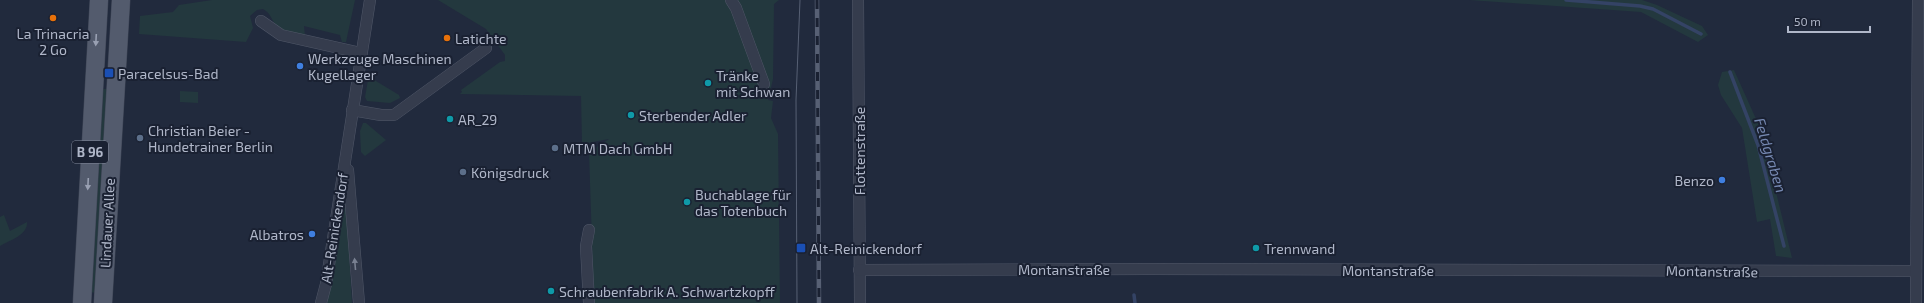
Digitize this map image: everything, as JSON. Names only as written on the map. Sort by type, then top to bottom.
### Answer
[{"type":"main road","name":"Lindauer Allee","points":[[82,303],[99,0]]},
{"type":"main road","name":"Lindauer Allee","points":[[103,303],[121,0]]},
{"type":"street","name":"Alt-Reinickendorf","points":[[321,303],[326,284],[370,0]]},
{"type":"street","points":[[731,0],[736,8],[764,84]]},
{"type":"street","name":"Flottenstraße","points":[[858,0],[860,303]]},
{"type":"street","points":[[1916,303],[1918,0]]},
{"type":"street","points":[[261,21],[281,35],[361,53]]},
{"type":"street","points":[[352,110],[381,115],[394,115],[486,48]]},
{"type":"street","name":"Alt-Reinickendorf","points":[[346,153],[359,303]]},
{"type":"street","points":[[589,230],[586,246],[589,303]]},
{"type":"street","name":"Montanstraße","points":[[859,270],[1147,269],[1916,271]]},
{"type":"green space","points":[[212,0],[355,0],[346,42],[342,42],[340,35],[304,26],[305,36],[287,32],[277,26],[268,12],[263,9],[257,10],[250,16],[253,28],[246,42],[139,34],[140,16],[173,12],[179,5]]},
{"type":"green space","points":[[438,0],[779,0],[774,4],[773,79],[768,100],[773,101],[771,118],[778,134],[780,303],[594,303],[589,152],[609,139],[582,144],[581,96],[460,94],[462,92],[461,90],[500,62],[505,61],[505,55],[486,29]]},
{"type":"green space","points":[[1469,0],[1642,0],[1657,5],[1702,26],[1708,35],[1698,42],[1641,12]]},
{"type":"green space","points":[[1734,70],[1761,130],[1792,258],[1776,256],[1770,219],[1757,222],[1742,128],[1721,95],[1718,85],[1722,72]]},
{"type":"green space","points":[[371,78],[399,95],[400,98],[390,103],[367,101],[365,97],[368,80]]},
{"type":"green space","points":[[98,89],[110,89],[99,293],[87,292]]},
{"type":"green space","points":[[180,91],[198,92],[198,103],[180,102]]},
{"type":"green space","points":[[363,123],[366,123],[386,140],[365,156],[361,152],[360,131]]},
{"type":"green space","points":[[344,197],[346,197],[352,303],[327,303],[333,277]]},
{"type":"green space","points":[[4,215],[10,231],[27,222],[27,227],[18,237],[0,246],[0,217]]},
{"type":"waterway","name":"Feldgraben","points":[[1566,0],[1640,6],[1653,9],[1701,34]]},
{"type":"waterway","name":"Feldgraben","points":[[1730,72],[1758,145],[1784,246]]},
{"type":"waterway","name":"Feldgraben","points":[[1134,295],[1135,303]]},
{"type":"tram line","points":[[797,303],[796,100],[800,0]]},
{"type":"railway","points":[[817,0],[819,303]]},
{"type":"place","name":"La Trinacria 2 Go","points":[[53,18]]},
{"type":"place","name":"Latichte","points":[[447,38]]},
{"type":"place","name":"Werkzeuge Maschinen Kugellager","points":[[300,66]]},
{"type":"place","name":"Paracelsus-Bad","points":[[109,73]]},
{"type":"place","name":"Tränke mit Schwan","points":[[708,83]]},
{"type":"place","name":"Sterbender Adler","points":[[631,115]]},
{"type":"place","name":"AR_29","points":[[450,119]]},
{"type":"place","name":"Christian Beier - Hundetrainer Berlin","points":[[140,138]]},
{"type":"place","name":"MTM Dach GmbH","points":[[555,148]]},
{"type":"place","name":"Königsdruck","points":[[463,172]]},
{"type":"place","name":"Benzo","points":[[1722,180]]},
{"type":"place","name":"Buchablage für das Totenbuch","points":[[687,202]]},
{"type":"place","name":"Albatros","points":[[312,234]]},
{"type":"place","name":"Alt-Reinickendorf","points":[[801,248]]},
{"type":"place","name":"Trennwand","points":[[1256,248]]},
{"type":"place","name":"Schraubenfabrik A. Schwartzkopff","points":[[551,291]]}]
